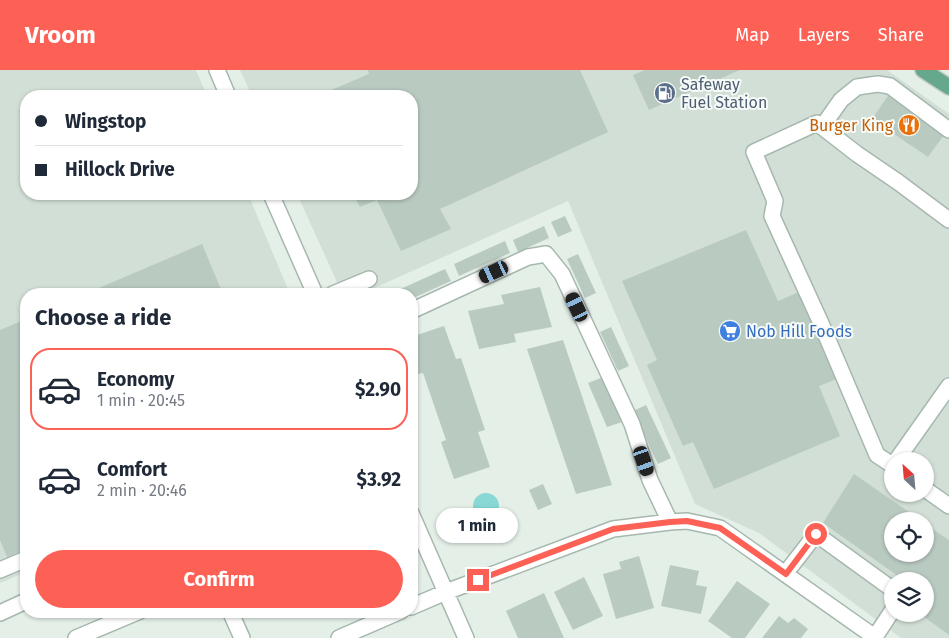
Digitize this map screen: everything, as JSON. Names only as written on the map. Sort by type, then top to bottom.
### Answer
[{"type":"main road","points":[[923,70],[949,87]]},
{"type":"street","points":[[216,70],[225,90]]},
{"type":"street","points":[[822,127],[841,100],[857,87],[878,84],[890,86],[949,130]]},
{"type":"street","points":[[884,460],[877,455],[820,321],[772,216],[775,201],[754,152],[817,123],[949,220]]},
{"type":"street","points":[[274,200],[312,288]]},
{"type":"street","points":[[418,308],[528,257],[546,254],[562,274],[628,415],[650,480],[670,522]]},
{"type":"street","points":[[348,288],[369,279]]},
{"type":"street","points":[[902,452],[949,386]]},
{"type":"street","points":[[934,495],[949,506]]},
{"type":"street","points":[[418,604],[613,529],[687,521],[720,528],[876,638],[885,622]]},
{"type":"street","points":[[418,529],[466,638]]},
{"type":"street","points":[[786,574],[816,534],[884,583]]},
{"type":"street","points":[[0,570],[20,562]]},
{"type":"street","points":[[0,613],[20,604]]},
{"type":"street","points":[[76,638],[123,618]]},
{"type":"street","points":[[233,618],[242,638]]},
{"type":"street","points":[[339,638],[385,618]]},
{"type":"shaded area","points":[[0,70],[196,70],[204,90],[20,90],[20,200],[251,200],[287,288],[20,288],[20,575],[0,583]]},
{"type":"shaded area","points":[[240,70],[887,70],[949,114],[949,638],[901,638],[759,533],[695,504],[568,201],[374,288],[340,288],[300,200],[418,200],[418,90],[249,90]]},
{"type":"water","points":[[486,493],[495,497],[499,506],[495,515],[486,519],[477,515],[473,506],[477,497]]},
{"type":"building","points":[[368,70],[580,70],[608,132],[440,209],[451,229],[401,251],[377,200],[418,200],[418,90],[331,90],[369,74]]},
{"type":"building","name":"Safeway Fuel Station","points":[[645,70],[740,70],[649,110],[633,75]]},
{"type":"building","name":"Burger King","points":[[890,93],[946,132],[928,157],[872,119]]},
{"type":"building","points":[[356,200],[377,200],[360,207]]},
{"type":"building","points":[[565,216],[572,231],[558,237],[551,222]]},
{"type":"building","points":[[544,226],[549,238],[518,252],[513,240]]},
{"type":"building","name":"Nob Hill Foods","points":[[746,230],[778,301],[799,292],[837,379],[819,386],[840,436],[714,489],[693,442],[683,446],[647,365],[657,360],[622,281]]},
{"type":"building","points":[[505,241],[510,253],[459,276],[454,264]]},
{"type":"building","points":[[202,244],[220,288],[99,288]]},
{"type":"building","points":[[578,254],[596,293],[585,298],[567,259]]},
{"type":"building","points":[[445,269],[451,281],[418,296],[418,288],[403,288]]},
{"type":"building","points":[[540,287],[552,327],[514,334],[516,342],[479,349],[468,311],[504,304],[501,295]]},
{"type":"building","points":[[20,322],[20,552],[7,557],[0,540],[0,330]]},
{"type":"building","points":[[444,326],[456,359],[461,358],[485,430],[478,432],[490,467],[454,479],[441,442],[446,440],[423,373],[418,374],[418,335]]},
{"type":"building","points":[[611,327],[629,366],[618,371],[600,332]]},
{"type":"building","points":[[563,340],[612,485],[576,494],[527,349]]},
{"type":"building","points":[[606,376],[625,421],[607,427],[588,383]]},
{"type":"building","points":[[646,405],[671,458],[658,464],[633,411]]},
{"type":"building","points":[[854,474],[884,495],[884,502],[895,502],[909,512],[884,512],[884,562],[934,562],[934,530],[949,540],[949,635],[931,622],[934,622],[934,572],[892,572],[823,523]]},
{"type":"building","points":[[543,484],[552,504],[538,510],[529,490]]},
{"type":"building","points":[[639,556],[654,608],[616,619],[603,574],[621,569],[619,562]]},
{"type":"building","points":[[670,565],[699,571],[696,585],[707,587],[701,614],[661,606]]},
{"type":"building","points":[[584,577],[603,616],[573,630],[554,592]]},
{"type":"building","points":[[737,581],[770,604],[745,638],[732,638],[708,621]]},
{"type":"building","points":[[544,593],[564,638],[518,638],[506,611]]},
{"type":"building","points":[[779,616],[788,623],[794,618],[808,629],[801,638],[762,638]]},
{"type":"place","name":"Safeway Fuel Station","points":[[665,93]]},
{"type":"place","name":"Burger King","points":[[909,125]]},
{"type":"place","name":"Nob Hill Foods","points":[[730,331]]},
{"type":"route","points":[[478,580],[613,529],[687,521],[720,528],[786,574],[816,534]]}]
